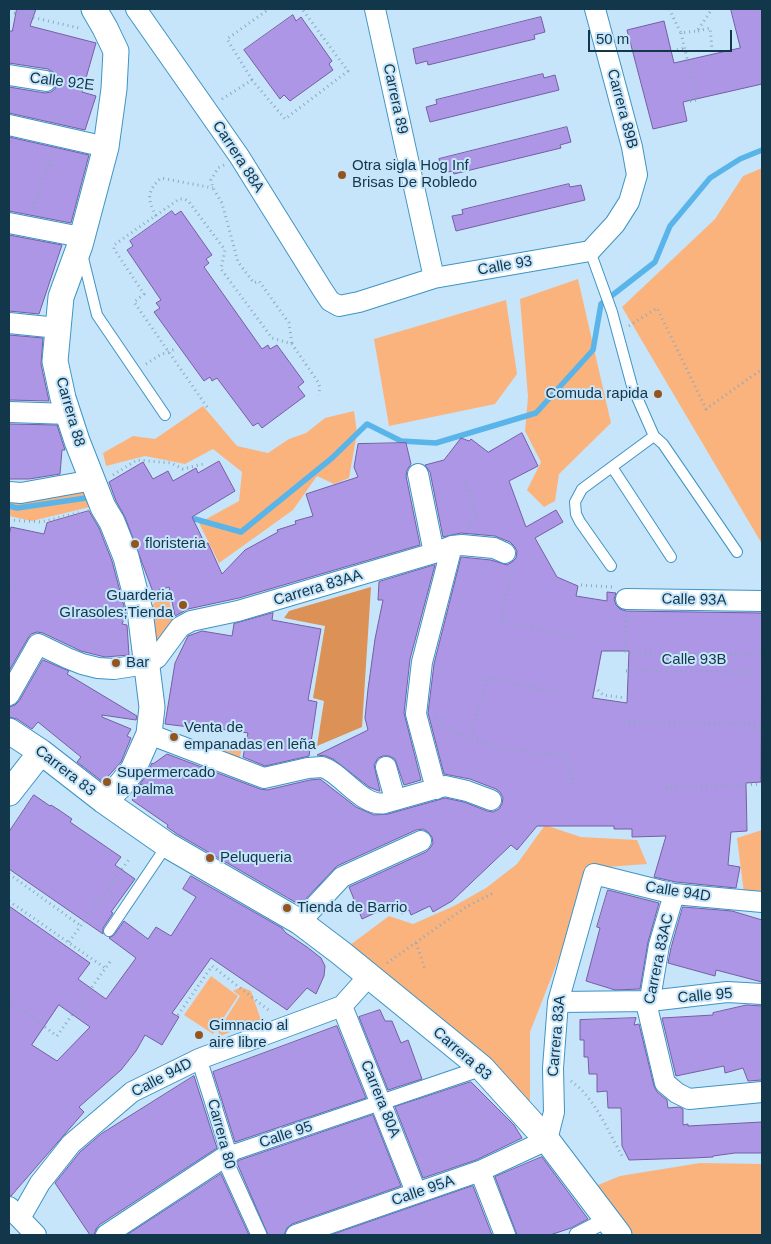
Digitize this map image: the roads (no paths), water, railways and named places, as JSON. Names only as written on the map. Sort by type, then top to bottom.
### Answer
[{"type":"street","name":"Carrera 88A","points":[[136,9],[239,156],[330,301],[339,306]]},
{"type":"street","name":"Carrera 89","points":[[375,9],[434,278]]},
{"type":"street","name":"Carrera 89B","points":[[590,252],[615,224],[629,202],[637,175],[632,147],[595,9]]},
{"type":"street","name":"Carrera 88","points":[[87,19],[105,28],[116,51],[114,89],[106,147],[80,241],[62,297],[56,361],[63,398],[70,414],[77,441],[126,557],[140,611],[152,706],[149,734],[133,770],[104,802]]},
{"type":"street","name":"Calle 92E","points":[[9,75],[46,81]]},
{"type":"street","points":[[9,125],[106,147]]},
{"type":"street","points":[[18,225],[80,241]]},
{"type":"street","name":"Calle 93","points":[[339,306],[359,302],[434,278],[590,252]]},
{"type":"street","points":[[9,323],[58,328]]},
{"type":"street","points":[[9,412],[70,414]]},
{"type":"street","points":[[418,474],[449,548],[422,662],[416,714],[436,788]]},
{"type":"street","points":[[9,492],[37,490],[97,491]]},
{"type":"street","name":"Carrera 83AA","points":[[146,664],[157,658],[180,627],[191,621],[238,611],[449,548],[494,548],[510,558]]},
{"type":"street","name":"Calle 93A","points":[[622,593],[762,601]]},
{"type":"street","points":[[9,695],[38,644],[75,662],[98,668],[114,669],[146,664]]},
{"type":"street","name":"Carrera 83","points":[[9,731],[41,752],[104,802],[167,845],[300,922],[482,1068],[546,1140],[613,1227]]},
{"type":"street","points":[[149,734],[264,778],[308,768],[322,767],[331,771],[371,802],[381,804],[445,786],[467,791],[491,800]]},
{"type":"street","points":[[9,793],[41,752]]},
{"type":"street","points":[[386,767],[395,799]]},
{"type":"street","points":[[300,922],[342,877],[421,842]]},
{"type":"street","name":"Calle 94D","points":[[594,874],[674,894],[762,902]]},
{"type":"street","name":"Carrera 83A","points":[[546,1140],[554,1112],[553,1068],[558,1002],[594,874]]},
{"type":"street","name":"Carrera 83AC","points":[[674,894],[659,945],[648,1011],[665,1082],[688,1099],[762,1092]]},
{"type":"street","name":"Calle 94D","points":[[14,1213],[70,1144],[132,1092],[199,1059],[342,1006],[368,977]]},
{"type":"street","name":"Calle 95","points":[[558,1002],[650,1001],[727,992],[762,994]]},
{"type":"street","name":"Carrera 80A","points":[[342,1006],[416,1192]]},
{"type":"street","name":"Carrera 80","points":[[199,1059],[227,1156],[259,1235]]},
{"type":"street","name":"Calle 95","points":[[106,1235],[227,1156],[482,1068]]},
{"type":"street","name":"Calle 95A","points":[[296,1235],[480,1171],[546,1140]]},
{"type":"street","points":[[480,1171],[504,1235]]},
{"type":"street","points":[[14,1213],[36,1235]]},
{"type":"street","points":[[578,1235],[613,1227]]},
{"type":"lane","points":[[80,241],[97,316],[165,415]]},
{"type":"lane","points":[[590,252],[612,312],[616,334],[632,386],[654,436],[662,444],[737,552]]},
{"type":"lane","points":[[611,566],[580,522],[576,514],[575,502],[582,489],[654,436]]},
{"type":"lane","points":[[612,467],[671,557]]},
{"type":"lane","points":[[109,930],[167,845]]},
{"type":"waterway","points":[[190,520],[195,519],[241,532],[332,458],[367,424],[401,441],[436,443],[536,413],[593,350],[601,304],[655,262],[670,226],[710,178],[740,159],[762,150]]},
{"type":"waterway","points":[[9,506],[17,508],[93,497]]},
{"type":"place","name":"Otra sigla Hog Inf Brisas De Robledo","points":[[342,175]]},
{"type":"place","name":"Comuda rapida","points":[[658,394]]},
{"type":"place","name":"floristeria","points":[[135,544]]},
{"type":"place","name":"Guarderia GIrasoles;Tienda","points":[[183,605]]},
{"type":"place","name":"Bar","points":[[116,663]]},
{"type":"place","name":"Venta de empanadas en leña","points":[[174,737]]},
{"type":"place","name":"Supermercado la palma","points":[[107,782]]},
{"type":"place","name":"Peluqueria","points":[[210,858]]},
{"type":"place","name":"Tienda de Barrio","points":[[287,908]]},
{"type":"place","name":"Gimnacio al aire libre","points":[[199,1035]]}]
